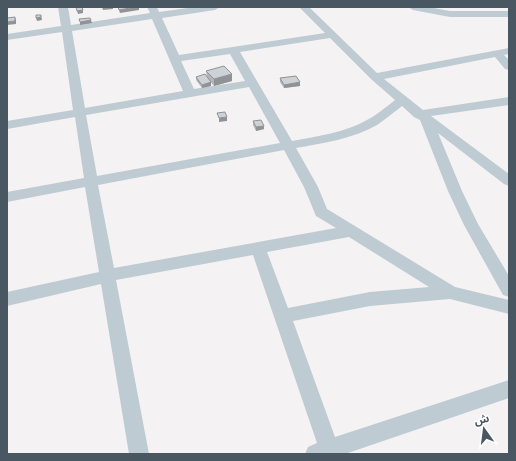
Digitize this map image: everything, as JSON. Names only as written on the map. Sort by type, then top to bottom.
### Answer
[{"type":"street","points":[[63,7],[79,112],[139,454]]},
{"type":"street","points":[[7,37],[65,28],[153,11],[215,7]]},
{"type":"street","points":[[304,7],[375,77],[422,117],[509,181]]},
{"type":"street","points":[[413,7],[450,14],[509,14]]},
{"type":"street","points":[[153,11],[190,93]]},
{"type":"street","points":[[175,59],[332,36]]},
{"type":"street","points":[[233,50],[311,187],[321,212],[450,292],[509,307]]},
{"type":"street","points":[[375,77],[509,51]]},
{"type":"street","points":[[497,53],[509,67]]},
{"type":"street","points":[[7,125],[251,83]]},
{"type":"street","points":[[7,197],[333,137],[357,130],[373,122],[402,100]]},
{"type":"street","points":[[422,117],[509,101]]},
{"type":"street","points":[[422,117],[454,191],[471,225],[509,290]]},
{"type":"street","points":[[7,299],[107,276],[350,231]]},
{"type":"street","points":[[258,248],[284,316],[325,452],[509,388]]},
{"type":"street","points":[[284,316],[370,299],[450,292]]},
{"type":"building","points":[[76,7],[82,7],[83,10],[77,11]]},
{"type":"building","points":[[118,7],[136,7],[119,10]]},
{"type":"building","points":[[36,15],[41,15],[41,17],[36,18]]},
{"type":"building","points":[[15,17],[15,21],[7,22],[7,18]]},
{"type":"building","points":[[90,18],[91,20],[80,22],[79,19]]},
{"type":"building","points":[[224,66],[232,74],[214,79],[206,71]]},
{"type":"building","points":[[205,74],[211,82],[202,85],[196,77]]},
{"type":"building","points":[[296,76],[300,82],[284,85],[280,78]]},
{"type":"building","points":[[225,112],[227,117],[219,118],[217,113]]},
{"type":"building","points":[[261,120],[264,126],[256,127],[253,121]]}]
